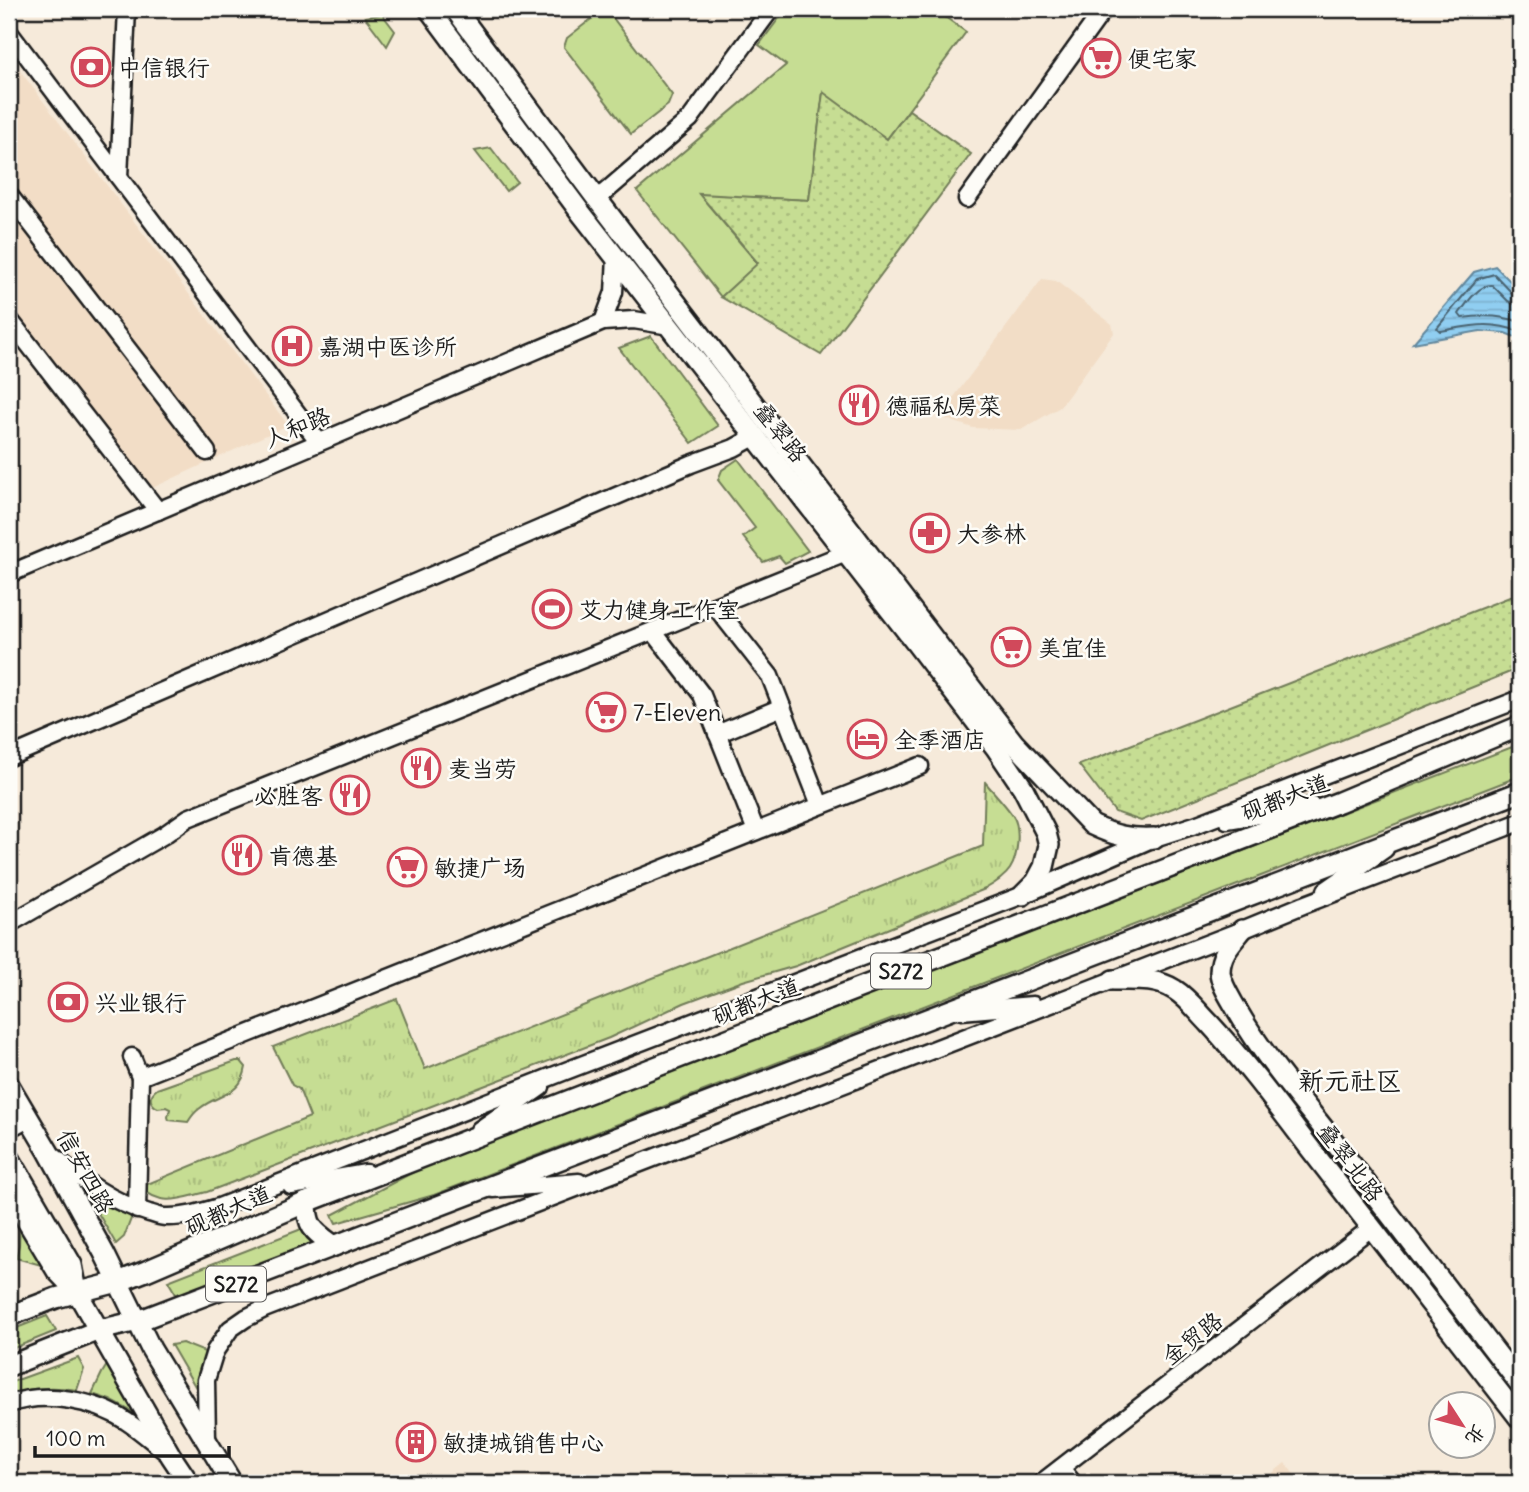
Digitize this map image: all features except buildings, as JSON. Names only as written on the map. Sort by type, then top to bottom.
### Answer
[{"type":"main road","name":"叠翠路","points":[[455,9],[597,199],[1014,743],[1092,825],[1108,833],[1130,838],[1154,838]]},
{"type":"main road","name":"叠翠路","points":[[437,11],[581,213],[996,748],[1023,788],[1046,833],[1049,845],[1044,867],[1036,882],[1023,895]]},
{"type":"main road","name":"砚都大道","points":[[9,1316],[56,1298],[118,1282],[158,1267],[307,1202],[1339,802],[1515,727]]},
{"type":"main road","points":[[1023,788],[1032,797],[1042,795],[1048,790],[1050,779]]},
{"type":"main road","name":"S272","points":[[9,1366],[99,1330],[138,1321],[1520,792]]},
{"type":"main road","name":"叠翠北路","points":[[1242,930],[1228,946],[1220,971],[1228,995],[1245,1024],[1282,1078],[1334,1141],[1520,1384]]},
{"type":"main road","name":"叠翠北路","points":[[1113,980],[1158,982],[1175,990],[1218,1034],[1264,1087],[1520,1419]]},
{"type":"main road","points":[[1218,1034],[1220,1024],[1229,1018],[1245,1024]]},
{"type":"main road","name":"信安四路","points":[[9,1085],[48,1151],[151,1349],[229,1482]]},
{"type":"main road","points":[[9,1127],[27,1117]]},
{"type":"main road","points":[[9,1157],[72,1265],[77,1292]]},
{"type":"main road","points":[[9,1191],[57,1271],[77,1292],[189,1483]]},
{"type":"main road","points":[[307,1202],[310,1227],[334,1246]]},
{"type":"street","points":[[119,177],[127,9]]},
{"type":"street","points":[[597,199],[690,119],[771,9]]},
{"type":"street","points":[[967,199],[1104,9]]},
{"type":"street","points":[[9,32],[319,442]]},
{"type":"street","points":[[9,195],[207,452]]},
{"type":"street","points":[[616,258],[614,292],[603,322],[634,320],[670,326]]},
{"type":"street","name":"人和路","points":[[9,574],[603,322]]},
{"type":"street","points":[[12,328],[158,511]]},
{"type":"street","points":[[9,757],[691,464],[734,448],[754,437]]},
{"type":"street","points":[[9,924],[164,835],[188,818],[846,553]]},
{"type":"street","points":[[715,606],[770,676],[820,806]]},
{"type":"street","points":[[653,631],[702,695],[756,831]]},
{"type":"street","name":"砚都大道","points":[[48,1151],[81,1179],[108,1197],[137,1210],[164,1217],[193,1214],[219,1207],[1023,895],[1154,838],[1195,825],[1520,699]]},
{"type":"street","points":[[717,734],[782,707]]},
{"type":"street","points":[[140,1077],[920,766]]},
{"type":"street","points":[[1195,825],[1339,802]]},
{"type":"street","points":[[207,1441],[206,1380],[215,1351],[230,1329],[264,1309],[1520,822]]},
{"type":"street","points":[[1303,905],[1405,836]]},
{"type":"street","points":[[941,1012],[1052,1003]]},
{"type":"street","points":[[132,1057],[140,1077],[137,1210]]},
{"type":"street","points":[[464,1141],[563,1072]]},
{"type":"street","points":[[258,1192],[393,1168]]},
{"type":"street","points":[[480,1190],[596,1181]]},
{"type":"street","name":"金贸路","points":[[1041,1483],[1371,1228]]},
{"type":"street","points":[[9,1404],[38,1399],[64,1400],[104,1410],[126,1421],[171,1456]]},
{"type":"street","points":[[1061,1468],[1073,1483]]},
{"type":"shaded area","points":[[9,56],[288,425],[148,490],[9,307]]},
{"type":"shaded area","points":[[1042,279],[1056,281],[1112,324],[1114,333],[1060,407],[1021,430],[973,428],[946,419],[942,413]]},
{"type":"shaded area","points":[[1285,1463],[1301,1483],[1260,1483]]},
{"type":"green space","points":[[604,9],[672,95],[668,105],[631,134],[564,47],[567,38]]},
{"type":"green space","points":[[786,9],[934,9],[966,32],[887,139],[823,93],[809,200],[700,195],[758,264],[721,297],[637,191],[786,65],[759,45]]},
{"type":"green space","points":[[382,14],[395,31],[387,46],[365,17]]},
{"type":"green space","points":[[823,92],[887,139],[909,110],[971,154],[821,355],[721,297],[758,263],[699,194],[809,200]]},
{"type":"green space","points":[[491,148],[517,182],[506,191],[475,151]]},
{"type":"green space","points":[[651,336],[718,426],[692,443],[619,348]]},
{"type":"green space","points":[[738,459],[808,551],[785,563],[779,556],[763,562],[743,537],[755,528],[718,480],[722,470]]},
{"type":"green space","points":[[1520,593],[1520,668],[1141,821],[1115,812],[1079,765]]},
{"type":"green space","points":[[1520,744],[1520,776],[434,1195],[336,1223],[332,1215],[419,1169]]},
{"type":"green space","points":[[985,782],[1013,816],[1018,835],[1015,857],[1010,869],[985,889],[796,966],[743,981],[684,1003],[609,1038],[207,1192],[172,1200],[156,1197],[140,1187],[310,1117],[299,1089],[292,1085],[273,1047],[397,999],[425,1069],[983,846]]},
{"type":"green space","points":[[241,1061],[246,1067],[239,1084],[199,1109],[188,1122],[169,1120],[170,1109],[158,1108],[151,1101],[152,1094],[157,1089]]},
{"type":"green space","points":[[88,1196],[108,1207],[132,1216],[124,1237],[116,1244]]},
{"type":"green space","points":[[20,1215],[48,1262],[41,1265],[16,1258]]},
{"type":"green space","points":[[309,1226],[317,1242],[177,1296],[168,1281]]},
{"type":"green space","points":[[47,1316],[56,1331],[9,1350],[9,1331]]},
{"type":"green space","points":[[182,1343],[205,1352],[199,1376],[199,1393],[171,1345]]},
{"type":"green space","points":[[78,1358],[84,1369],[77,1390],[42,1388],[9,1395],[9,1383]]},
{"type":"green space","points":[[107,1365],[138,1415],[92,1394]]},
{"type":"water","points":[[1495,266],[1520,291],[1520,339],[1505,333],[1480,331],[1413,343],[1474,272]]},
{"type":"place","name":"便宅家","points":[[1101,58]]},
{"type":"place","name":"中信银行","points":[[91,67]]},
{"type":"place","name":"嘉湖中医诊所","points":[[292,346]]},
{"type":"place","name":"德福私房菜","points":[[859,405]]},
{"type":"place","name":"大参林","points":[[930,533]]},
{"type":"place","name":"艾力健身工作室","points":[[552,609]]},
{"type":"place","name":"美宜佳","points":[[1011,647]]},
{"type":"place","name":"7-Eleven","points":[[606,712]]},
{"type":"place","name":"全季酒店","points":[[867,739]]},
{"type":"place","name":"麦当劳","points":[[421,768]]},
{"type":"place","name":"必胜客","points":[[350,795]]},
{"type":"place","name":"肯德基","points":[[242,855]]},
{"type":"place","name":"敏捷广场","points":[[407,867]]},
{"type":"place","name":"兴业银行","points":[[68,1002]]},
{"type":"place","name":"敏捷城销售中心","points":[[416,1442]]},
{"type":"district","name":"新元社区","points":[[1350,1080]]}]
